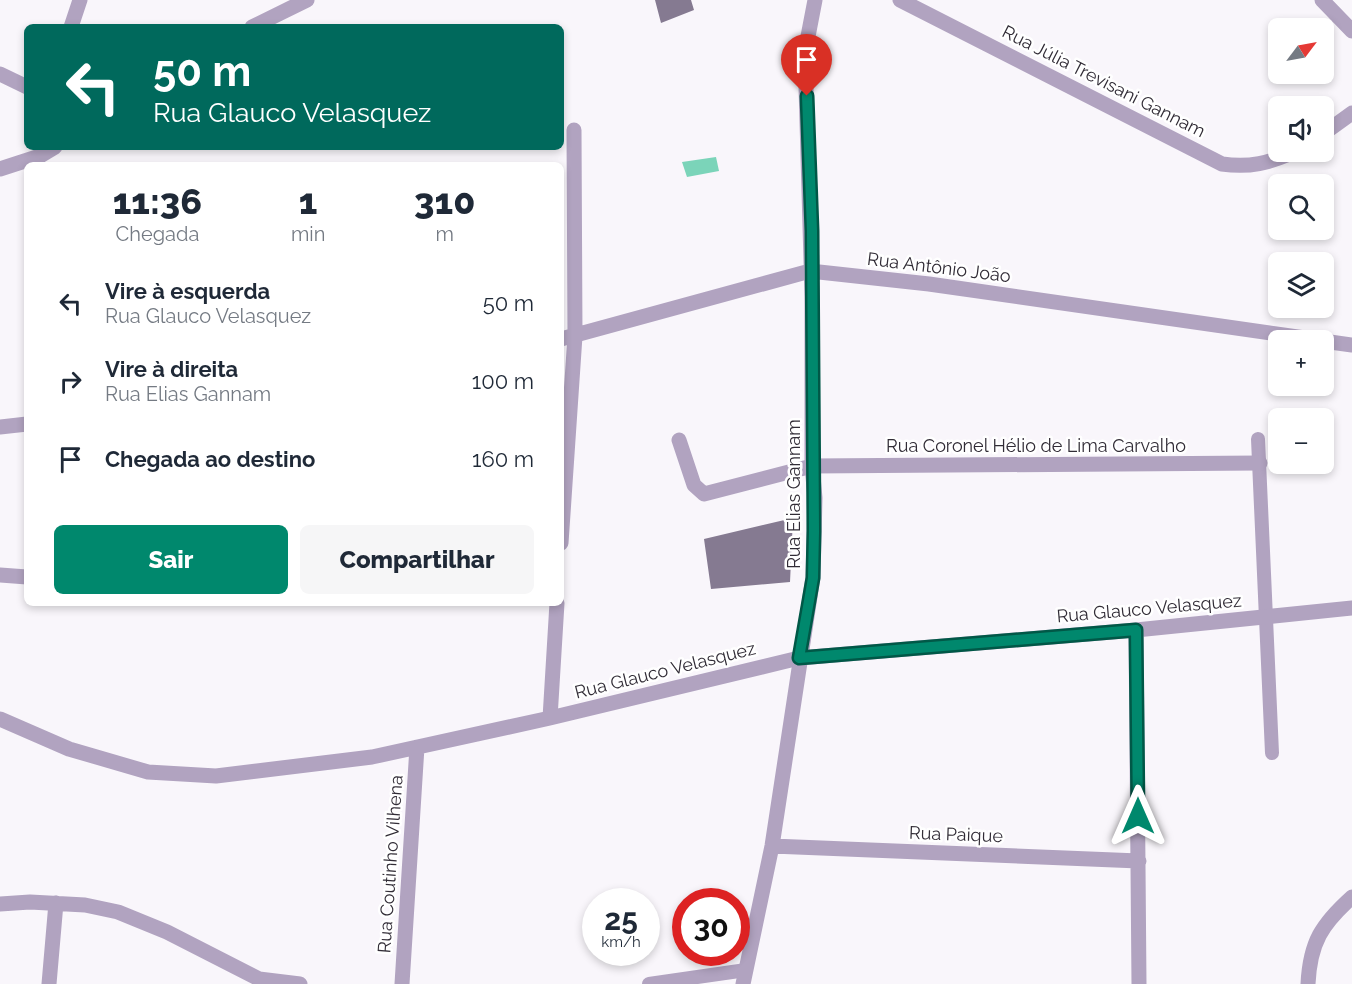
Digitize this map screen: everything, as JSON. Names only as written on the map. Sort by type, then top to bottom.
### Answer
[{"type":"street","points":[[72,24],[80,0]]},
{"type":"street","points":[[258,24],[307,0]]},
{"type":"street","name":"Rua Elias Gannam","points":[[745,977],[772,846],[813,578],[815,498],[812,466],[810,272],[812,231],[805,52],[814,0]]},
{"type":"street","name":"Rua Júlia Trevisani Gannam","points":[[900,0],[1222,164],[1243,167],[1259,166],[1269,162]]},
{"type":"street","points":[[1322,0],[1352,31]]},
{"type":"street","points":[[0,74],[24,86]]},
{"type":"street","points":[[1334,126],[1352,113]]},
{"type":"street","points":[[564,455],[574,130]]},
{"type":"street","points":[[0,169],[41,152]]},
{"type":"street","name":"Rua Antônio João","points":[[568,338],[810,272],[929,284],[1268,333]]},
{"type":"street","name":"Rua Antônio João","points":[[1334,343],[1352,345]]},
{"type":"street","points":[[0,427],[24,424]]},
{"type":"street","name":"Rua Coronel Hélio de Lima Carvalho","points":[[679,440],[694,485],[704,494],[812,466],[1260,463]]},
{"type":"street","points":[[0,575],[24,577]]},
{"type":"street","points":[[550,718],[557,606]]},
{"type":"street","name":"Rua Glauco Velasquez","points":[[0,719],[69,749],[148,772],[216,776],[372,757],[550,718],[799,658],[1136,630],[1352,608]]},
{"type":"street","points":[[1136,630],[1139,984]]},
{"type":"street","name":"Rua Coutinho Vilhena","points":[[402,984],[417,747]]},
{"type":"street","name":"Rua Paique","points":[[772,846],[1138,861]]},
{"type":"street","points":[[1308,984],[1313,947],[1319,931],[1331,915],[1352,897]]},
{"type":"street","points":[[49,984],[56,903]]},
{"type":"street","points":[[0,904],[56,903],[85,905],[118,912],[167,932],[259,982],[300,984]]},
{"type":"lane","points":[[1258,439],[1272,753]]},
{"type":"lane","points":[[649,984],[745,977]]},
{"type":"shaded area","points":[[716,157],[719,171],[687,177],[682,162]]},
{"type":"building","points":[[655,0],[691,0],[694,10],[661,23]]},
{"type":"building","points":[[793,518],[790,582],[711,589],[704,539]]},
{"type":"route","points":[[807,96],[812,231],[810,272],[812,466],[815,498],[813,578],[799,658],[1136,630],[1138,816]]}]
